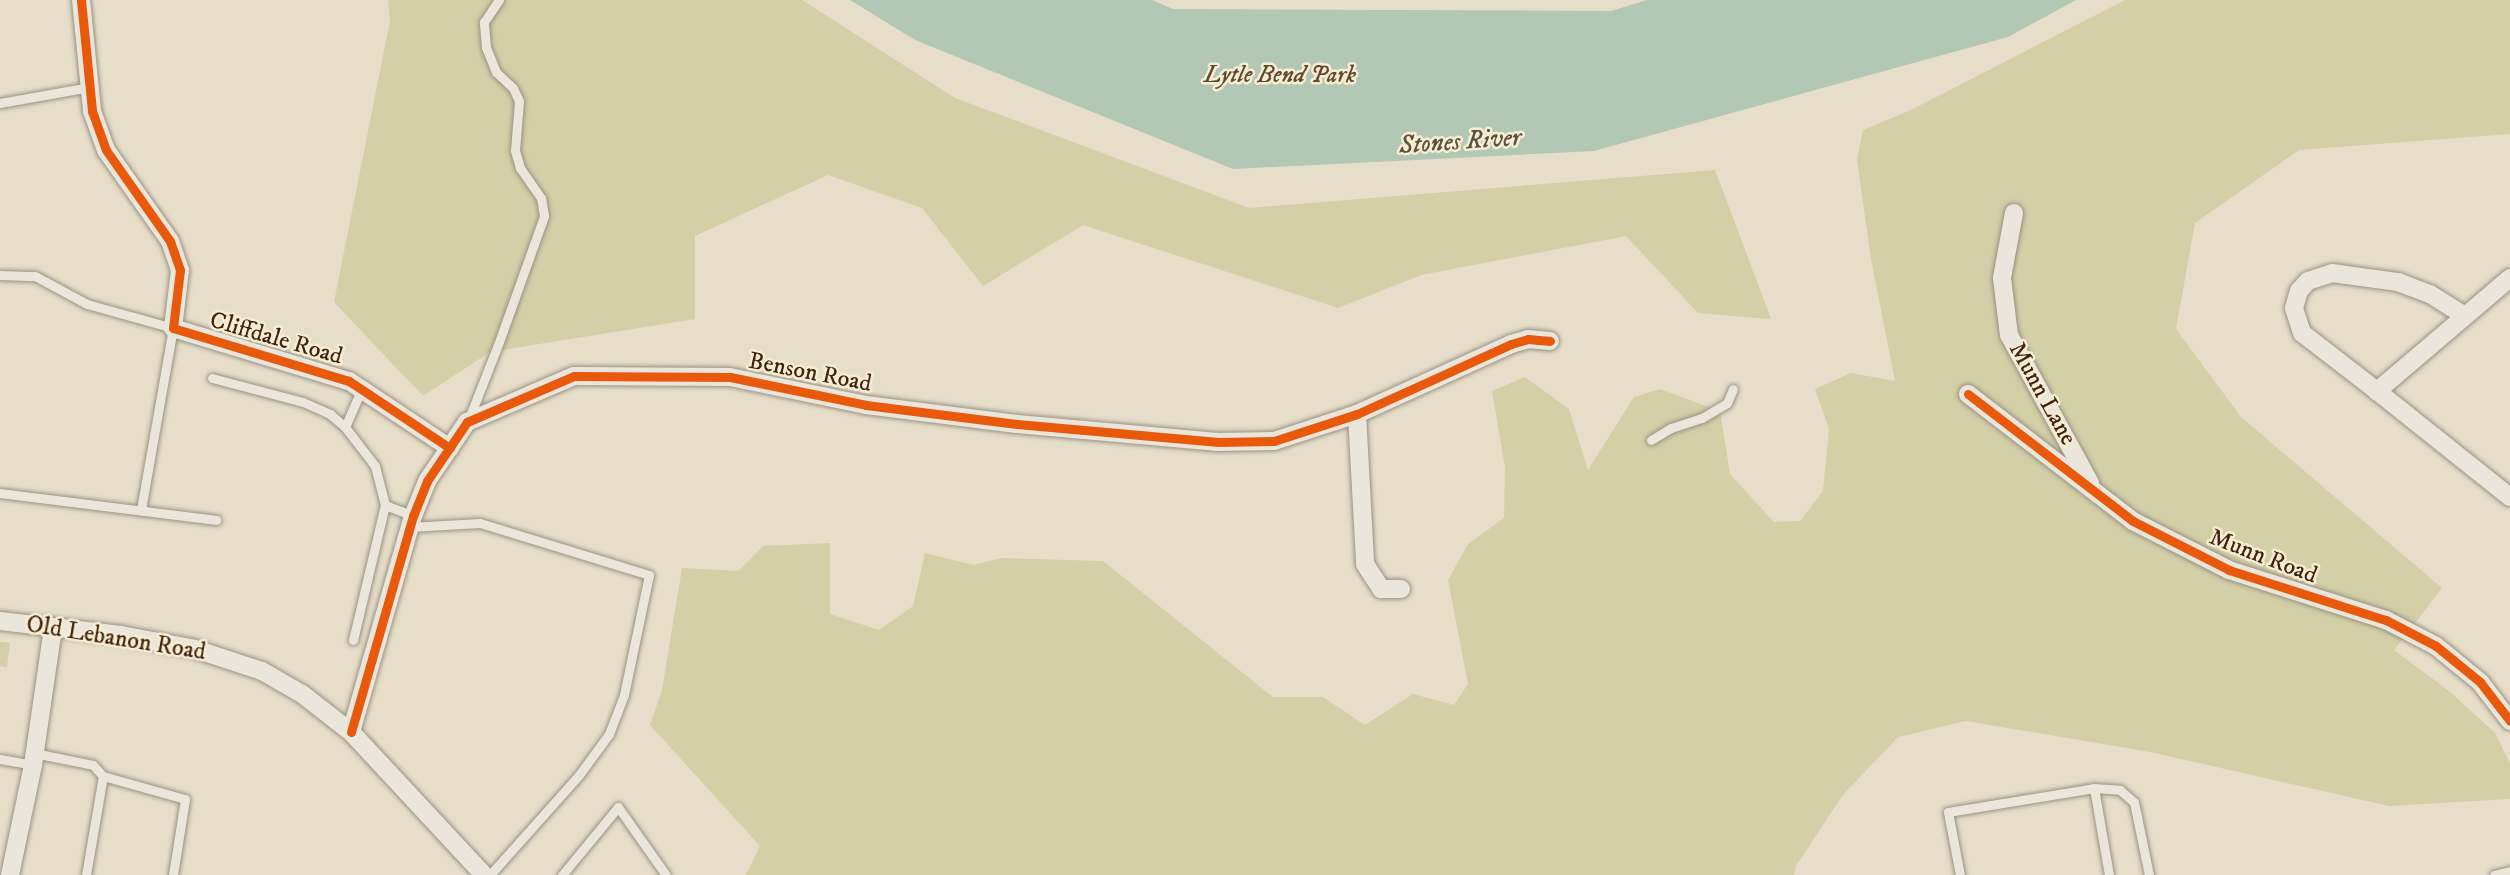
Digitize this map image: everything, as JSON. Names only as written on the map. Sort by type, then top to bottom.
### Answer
[{"type":"street","name":"Cliffdale Road","points":[[81,0],[92,111],[106,150],[170,241],[180,270],[173,328],[306,367],[362,388],[450,448]]},
{"type":"street","name":"Munn Lane","points":[[2014,213],[2001,278],[2009,335],[2093,489]]},
{"type":"street","points":[[2465,316],[2430,293],[2399,282],[2332,272],[2308,281],[2295,304],[2295,317],[2302,333],[2510,498]]},
{"type":"street","points":[[2376,391],[2510,278]]},
{"type":"street","name":"Benson Road","points":[[467,422],[574,376],[730,377],[866,405],[1017,424],[1217,442],[1274,441],[1357,414],[1511,344],[1528,340],[1550,341]]},
{"type":"street","name":"Munn Road","points":[[1968,394],[2133,521],[2229,570],[2386,620],[2412,632],[2459,663],[2480,682],[2510,721]]},
{"type":"street","points":[[1357,414],[1364,564],[1381,589],[1402,589]]},
{"type":"street","points":[[351,732],[411,522],[427,481],[467,422]]},
{"type":"street","name":"Old Lebanon Road","points":[[0,621],[121,635],[195,649],[240,662],[302,694],[351,732],[484,875]]},
{"type":"street","points":[[10,875],[33,759],[53,628]]},
{"type":"lane","points":[[467,422],[544,216],[541,198],[520,168],[515,150],[519,101],[513,88],[496,72],[486,47],[484,22],[499,0]]},
{"type":"lane","points":[[0,103],[90,87]]},
{"type":"lane","points":[[0,275],[36,276],[88,304],[173,328],[141,510]]},
{"type":"lane","points":[[212,378],[303,402],[330,414],[345,427],[375,466],[385,505],[353,640]]},
{"type":"lane","points":[[345,427],[362,388]]},
{"type":"lane","points":[[1651,440],[1671,428],[1702,418],[1727,403],[1733,389]]},
{"type":"lane","points":[[0,493],[216,520]]},
{"type":"lane","points":[[385,505],[411,522],[480,523],[649,575],[624,695],[609,734],[579,775],[491,875]]},
{"type":"lane","points":[[0,759],[33,759],[93,765],[103,776],[185,799],[173,875]]},
{"type":"lane","points":[[86,875],[103,776]]},
{"type":"lane","points":[[1960,875],[1948,812],[2094,788],[2120,790],[2134,802],[2149,875]]},
{"type":"lane","points":[[2094,788],[2109,875]]},
{"type":"lane","points":[[562,875],[618,807],[666,875]]},
{"type":"lane","points":[[2494,875],[2510,871]]},
{"type":"shaded area","points":[[388,0],[802,0],[955,98],[1249,208],[1715,170],[1771,319],[1698,313],[1626,236],[1421,275],[1338,308],[1083,225],[983,286],[922,208],[828,175],[695,236],[695,319],[490,352],[423,396],[334,302],[390,21]]},
{"type":"shaded area","points":[[2125,0],[2510,0],[2510,134],[2299,150],[2195,223],[2176,329],[2241,417],[2442,588],[2394,650],[2449,691],[2495,733],[2510,764],[2510,799],[2389,806],[2150,752],[1966,721],[1898,737],[1842,796],[1796,866],[1794,875],[746,875],[760,846],[650,725],[662,690],[682,568],[739,571],[763,546],[830,543],[830,614],[879,630],[913,606],[925,553],[974,565],[1001,558],[1103,561],[1273,697],[1323,697],[1365,725],[1413,694],[1454,705],[1468,684],[1448,580],[1468,544],[1504,518],[1505,467],[1492,391],[1525,377],[1569,409],[1588,470],[1634,397],[1660,389],[1720,411],[1730,474],[1774,522],[1800,521],[1823,491],[1829,429],[1815,389],[1851,373],[1895,381],[1871,259],[1857,160],[1863,130],[1911,110]]},
{"type":"shaded area","points":[[0,642],[10,643],[7,667],[0,666]]},
{"type":"water","name":"Lytle Bend Park","points":[[850,0],[1152,0],[1173,9],[1611,11],[1647,0],[2076,0],[2008,37],[1594,151],[1233,169],[915,40]]},
{"type":"cycle path","points":[[81,0],[92,111],[106,150],[170,241],[180,270],[173,328],[349,381],[450,448]]},
{"type":"cycle path","points":[[351,732],[413,516],[427,481],[467,422],[574,376],[730,377],[866,405],[1017,424],[1218,442],[1274,441],[1357,414],[1511,344],[1528,339],[1550,341]]},
{"type":"cycle path","points":[[1968,394],[2133,521],[2229,570],[2386,620],[2436,646],[2480,682],[2510,721]]},
{"type":"water label","name":"Stones River","points":[[1460,142]]}]
